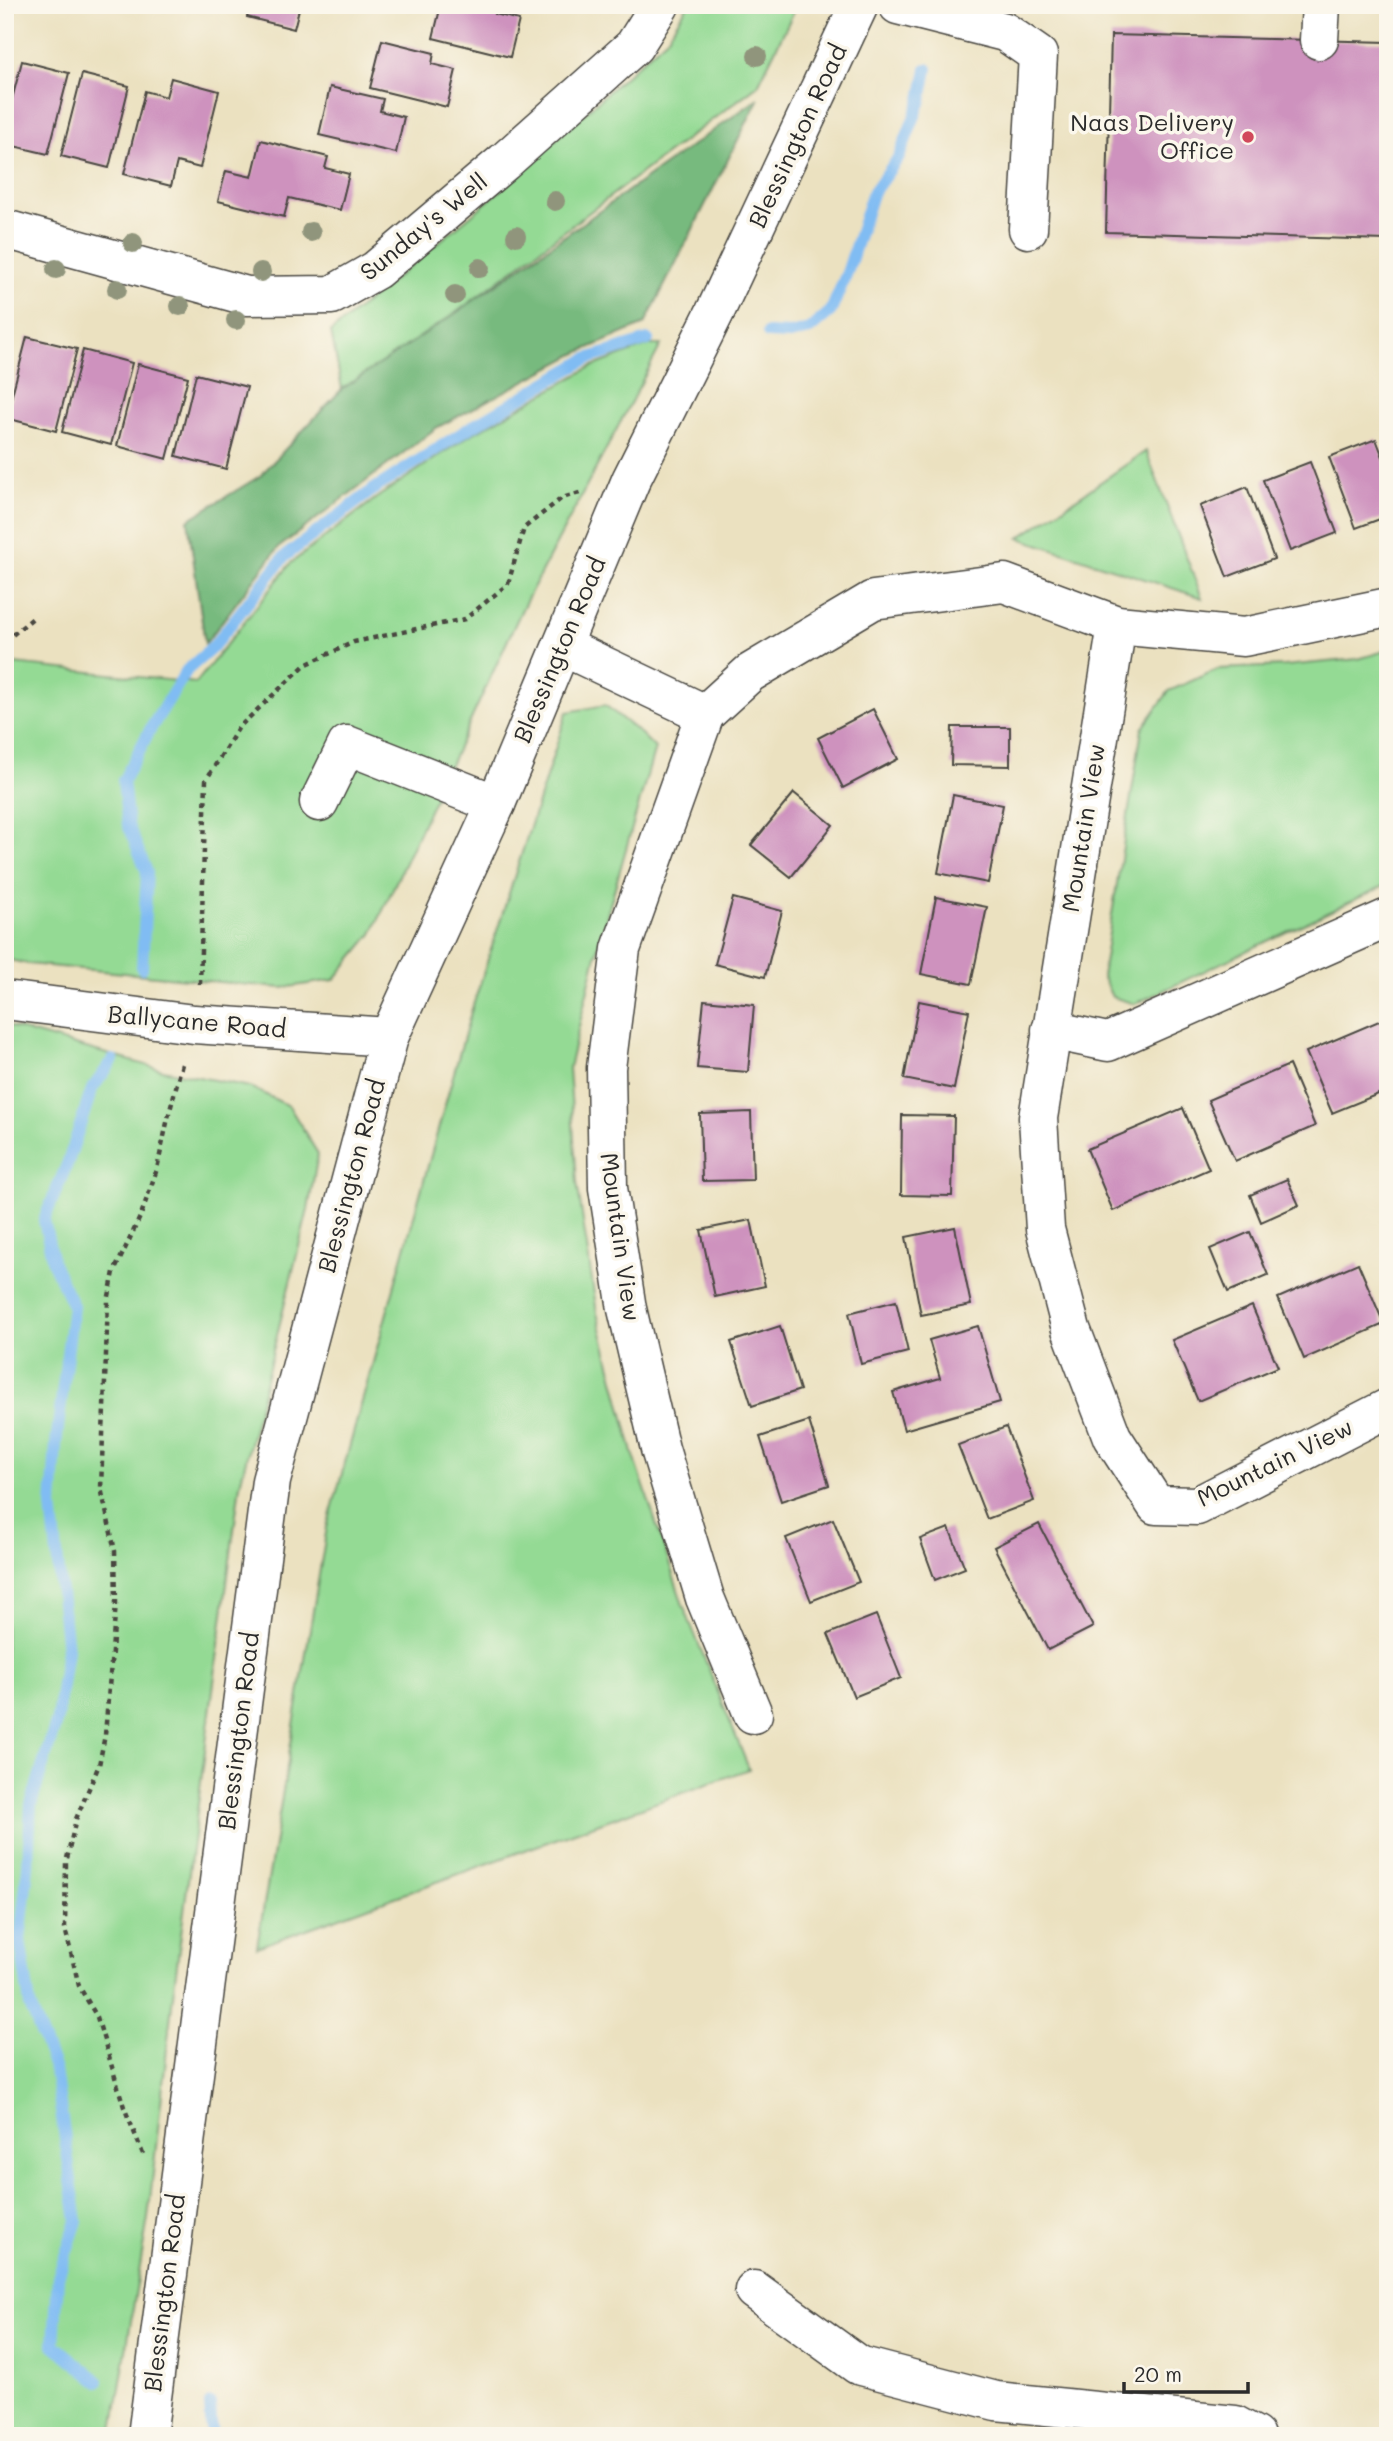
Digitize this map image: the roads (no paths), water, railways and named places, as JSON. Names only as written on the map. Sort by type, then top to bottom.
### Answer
[{"type":"street","name":"Sunday's Well","points":[[5,229],[247,296],[332,295],[376,270],[514,153],[634,46],[660,5]]},
{"type":"street","name":"Blessington Road","points":[[148,2436],[176,2200],[271,1481],[390,1037],[496,804],[631,480],[715,312],[859,5]]},
{"type":"street","points":[[898,5],[1011,18],[1038,55],[1028,229]]},
{"type":"street","name":"Mountain View","points":[[753,1714],[705,1598],[660,1449],[627,1309],[608,1188],[606,1068],[621,949],[705,714],[750,673],[873,600],[1004,583],[1117,625],[1244,637],[1388,607]]},
{"type":"street","name":"Mountain View","points":[[1117,625],[1038,1118],[1045,1229],[1071,1329],[1112,1437],[1156,1505],[1197,1506],[1388,1408]]},
{"type":"street","points":[[562,646],[705,714]]},
{"type":"street","points":[[319,803],[347,745],[496,804]]},
{"type":"street","points":[[1051,1030],[1108,1042],[1388,918]]},
{"type":"street","name":"Ballycane Road","points":[[5,1000],[194,1024],[390,1037]]},
{"type":"street","points":[[754,2290],[858,2365],[996,2401],[1235,2425],[1255,2436]]},
{"type":"waterway","points":[[768,333],[790,334],[810,329],[831,311],[848,270],[872,194],[899,157],[921,100],[927,69]]},
{"type":"waterway","points":[[142,968],[147,872],[128,825],[123,781],[151,728],[187,670],[212,648],[284,557],[374,489],[468,429],[587,359],[648,340]]},
{"type":"waterway","points":[[98,2381],[54,2345],[58,2277],[77,2221],[55,2070],[30,2005],[20,1940],[31,1805],[57,1719],[67,1650],[52,1506],[56,1444],[73,1306],[53,1263],[44,1220],[68,1162],[92,1089],[113,1060]]},
{"type":"waterway","points":[[210,2404],[212,2436]]},
{"type":"place","name":"Naas Delivery Office","points":[[1248,137]]}]
